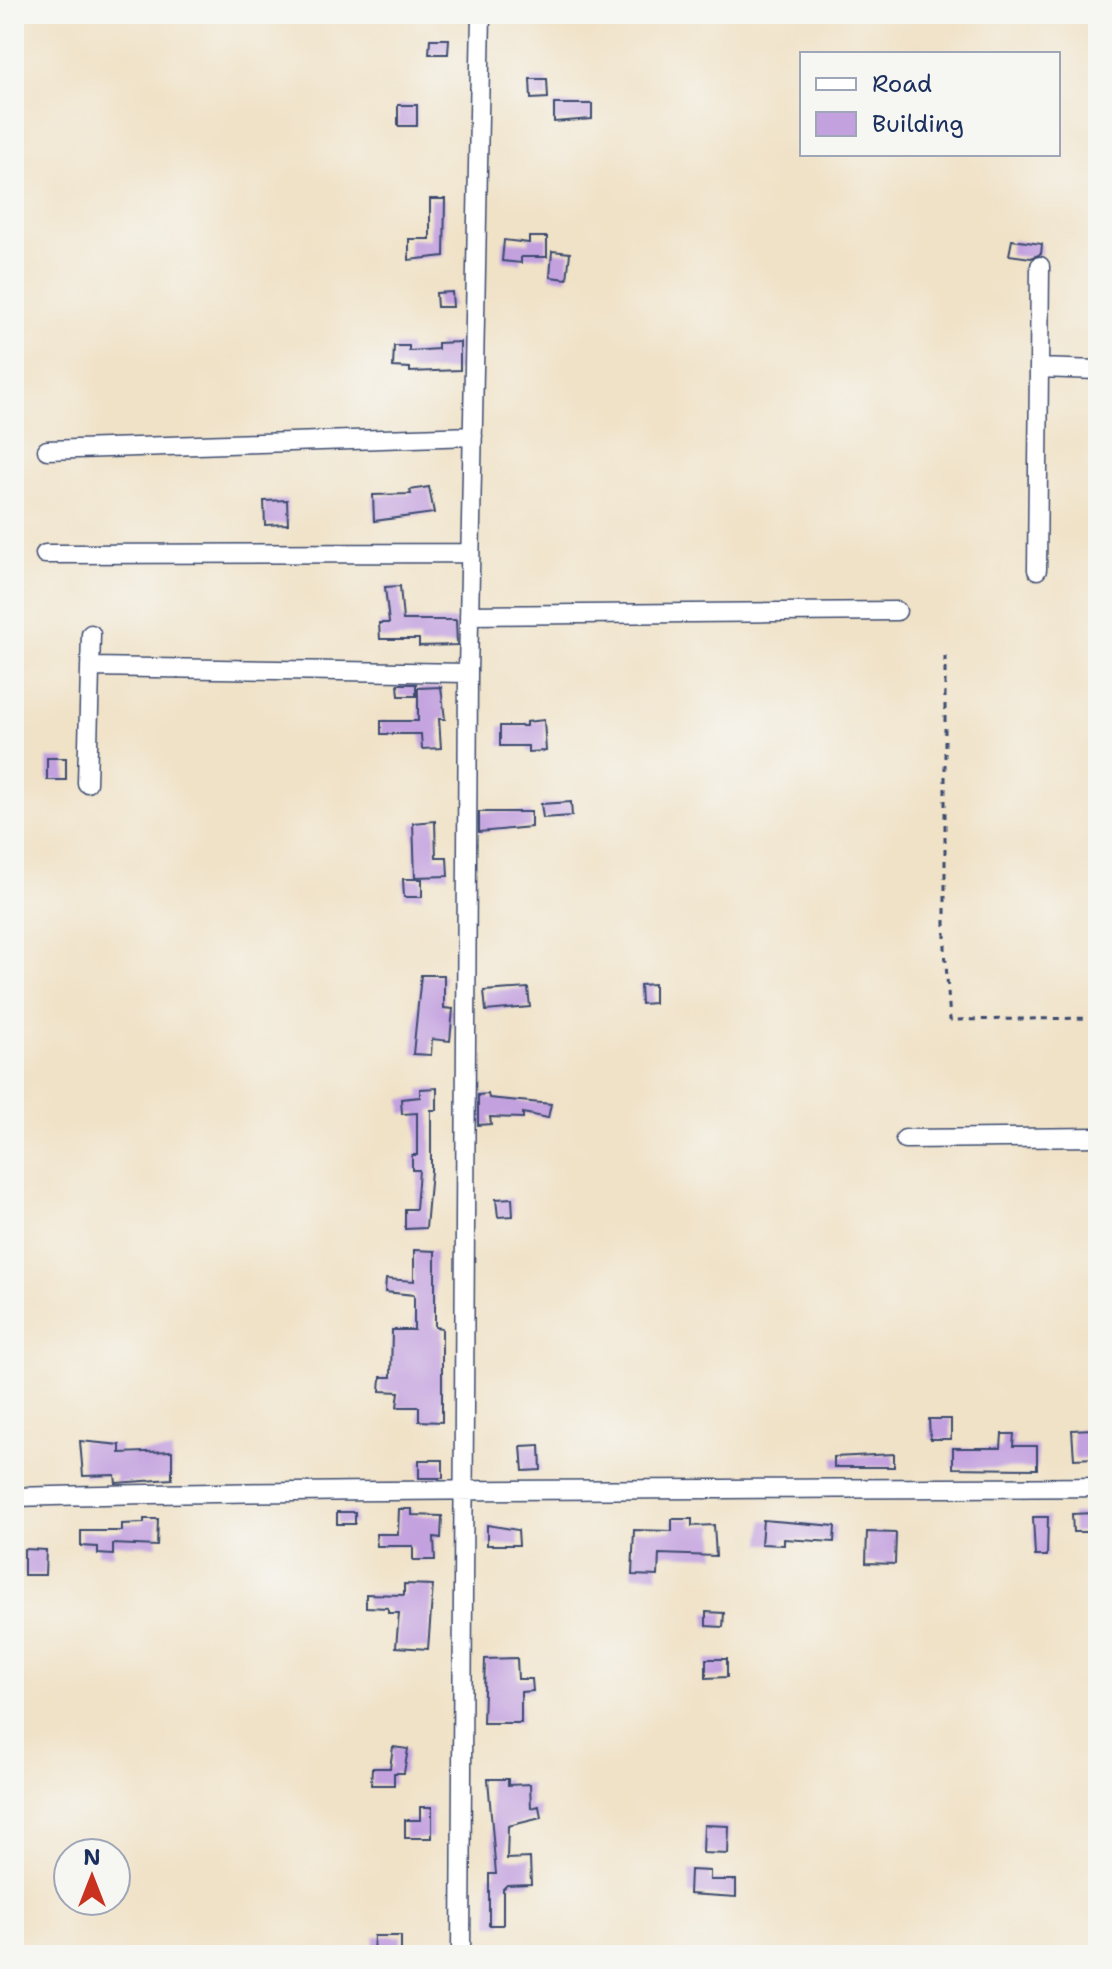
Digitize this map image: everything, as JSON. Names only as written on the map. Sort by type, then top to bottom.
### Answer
[{"type":"street","points":[[461,1955],[468,673],[481,14]]},
{"type":"street","points":[[1037,570],[1040,266]]},
{"type":"street","points":[[1039,368],[1098,370]]},
{"type":"street","points":[[47,450],[473,436]]},
{"type":"street","points":[[45,554],[470,553]]},
{"type":"street","points":[[469,615],[897,611]]},
{"type":"street","points":[[87,783],[91,634]]},
{"type":"street","points":[[90,667],[468,673]]},
{"type":"street","points":[[905,1139],[1098,1137]]},
{"type":"street","points":[[14,1497],[278,1490],[462,1493],[1098,1487]]},
{"type":"path","points":[[945,656],[945,949],[950,1020],[1098,1018]]},
{"type":"building","points":[[430,39],[449,39],[448,54],[429,54]]},
{"type":"building","points":[[530,79],[547,79],[548,98],[531,99]]},
{"type":"building","points":[[554,104],[592,104],[592,119],[554,122]]},
{"type":"building","points":[[398,105],[417,105],[417,126],[398,126]]},
{"type":"building","points":[[430,199],[445,199],[444,256],[409,260],[409,239],[430,239]]},
{"type":"building","points":[[529,237],[547,237],[547,257],[521,257],[521,263],[502,261],[504,240],[529,243]]},
{"type":"building","points":[[1012,240],[1042,244],[1041,254],[1031,258],[1009,255]]},
{"type":"building","points":[[552,251],[570,253],[567,279],[550,277]]},
{"type":"building","points":[[452,292],[453,307],[437,307],[436,293]]},
{"type":"building","points":[[460,342],[460,370],[410,372],[410,368],[393,367],[394,346],[409,346],[409,351],[438,349],[438,343]]},
{"type":"building","points":[[429,487],[434,513],[374,521],[373,495],[411,494],[410,490]]},
{"type":"building","points":[[287,500],[288,524],[265,525],[264,501]]},
{"type":"building","points":[[400,586],[403,620],[456,620],[457,645],[419,646],[419,639],[380,639],[379,623],[389,623],[385,587]]},
{"type":"building","points":[[398,684],[416,684],[416,696],[399,696]]},
{"type":"building","points":[[441,687],[445,719],[439,719],[441,748],[422,749],[421,734],[381,734],[381,721],[418,721],[418,688]]},
{"type":"building","points":[[544,720],[546,751],[528,752],[528,746],[500,746],[500,726],[526,726],[526,722]]},
{"type":"building","points":[[47,758],[66,758],[66,780],[47,780]]},
{"type":"building","points":[[571,802],[572,816],[543,818],[541,804]]},
{"type":"building","points":[[479,812],[531,812],[531,827],[479,832]]},
{"type":"building","points":[[435,821],[436,857],[447,857],[448,876],[415,877],[413,823]]},
{"type":"building","points":[[403,879],[422,879],[422,897],[404,897]]},
{"type":"building","points":[[421,975],[444,975],[444,1008],[453,1009],[450,1041],[432,1039],[431,1055],[413,1054]]},
{"type":"building","points":[[654,984],[654,1003],[641,1004],[640,985]]},
{"type":"building","points":[[528,988],[530,1007],[486,1011],[484,991]]},
{"type":"building","points":[[437,1088],[437,1110],[431,1110],[431,1171],[426,1228],[405,1229],[405,1209],[416,1209],[419,1170],[412,1170],[412,1155],[417,1155],[417,1113],[402,1114],[401,1099],[420,1097],[420,1089]]},
{"type":"building","points":[[488,1094],[489,1098],[551,1104],[548,1118],[523,1113],[523,1118],[490,1117],[491,1124],[478,1125],[478,1095]]},
{"type":"building","points":[[512,1198],[513,1216],[498,1217],[496,1199]]},
{"type":"building","points":[[414,1250],[435,1251],[435,1327],[442,1328],[442,1422],[419,1421],[419,1407],[397,1407],[399,1392],[380,1391],[381,1377],[391,1377],[392,1330],[414,1330],[414,1295],[385,1292],[386,1279],[414,1281]]},
{"type":"building","points":[[929,1419],[951,1419],[951,1439],[930,1439]]},
{"type":"building","points":[[1093,1429],[1094,1458],[1074,1459],[1072,1430]]},
{"type":"building","points":[[1002,1434],[1014,1434],[1013,1446],[1037,1446],[1037,1469],[953,1468],[953,1448],[1001,1448]]},
{"type":"building","points":[[80,1441],[120,1445],[120,1453],[172,1451],[172,1479],[116,1483],[115,1475],[83,1476]]},
{"type":"building","points":[[540,1445],[541,1470],[523,1471],[521,1446]]},
{"type":"building","points":[[894,1454],[894,1467],[834,1467],[834,1457]]},
{"type":"building","points":[[419,1460],[443,1460],[443,1478],[419,1478]]},
{"type":"building","points":[[399,1509],[412,1509],[412,1515],[442,1516],[441,1538],[434,1537],[435,1560],[413,1560],[413,1546],[377,1546],[376,1534],[398,1534]]},
{"type":"building","points":[[337,1512],[355,1512],[355,1524],[337,1524]]},
{"type":"building","points":[[1093,1513],[1093,1532],[1073,1532],[1072,1514]]},
{"type":"building","points":[[1033,1517],[1048,1517],[1047,1556],[1035,1556]]},
{"type":"building","points":[[144,1519],[158,1519],[157,1546],[113,1544],[113,1555],[98,1554],[98,1547],[81,1546],[81,1531],[122,1531],[122,1524],[144,1523]]},
{"type":"building","points":[[672,1519],[692,1519],[692,1526],[714,1525],[716,1556],[659,1554],[658,1576],[632,1575],[634,1530],[672,1531]]},
{"type":"building","points":[[763,1520],[835,1526],[834,1542],[784,1539],[784,1545],[761,1544]]},
{"type":"building","points":[[487,1525],[518,1530],[519,1545],[487,1545]]},
{"type":"building","points":[[867,1532],[896,1533],[895,1564],[866,1563]]},
{"type":"building","points":[[24,1549],[46,1550],[45,1575],[24,1575]]},
{"type":"building","points":[[404,1584],[433,1585],[428,1649],[396,1647],[399,1613],[388,1613],[388,1608],[366,1607],[366,1594],[404,1595]]},
{"type":"building","points":[[706,1612],[724,1613],[723,1627],[706,1626]]},
{"type":"building","points":[[517,1658],[518,1679],[532,1679],[533,1691],[521,1692],[521,1723],[483,1723],[485,1659]]},
{"type":"building","points":[[706,1659],[727,1659],[727,1677],[706,1678]]},
{"type":"building","points":[[393,1747],[408,1749],[404,1773],[394,1773],[394,1785],[371,1785],[372,1768],[390,1768]]},
{"type":"building","points":[[488,1779],[508,1779],[508,1785],[530,1784],[531,1808],[539,1806],[541,1818],[508,1826],[507,1859],[530,1858],[531,1884],[507,1885],[503,1889],[503,1925],[489,1925],[489,1874],[496,1874]]},
{"type":"building","points":[[420,1807],[432,1807],[432,1838],[405,1838],[405,1820],[420,1820]]},
{"type":"building","points":[[704,1825],[729,1826],[728,1854],[703,1853]]},
{"type":"building","points":[[690,1870],[710,1871],[710,1880],[736,1880],[736,1897],[689,1894]]},
{"type":"building","points":[[374,1936],[401,1936],[401,1954],[373,1954]]}]
